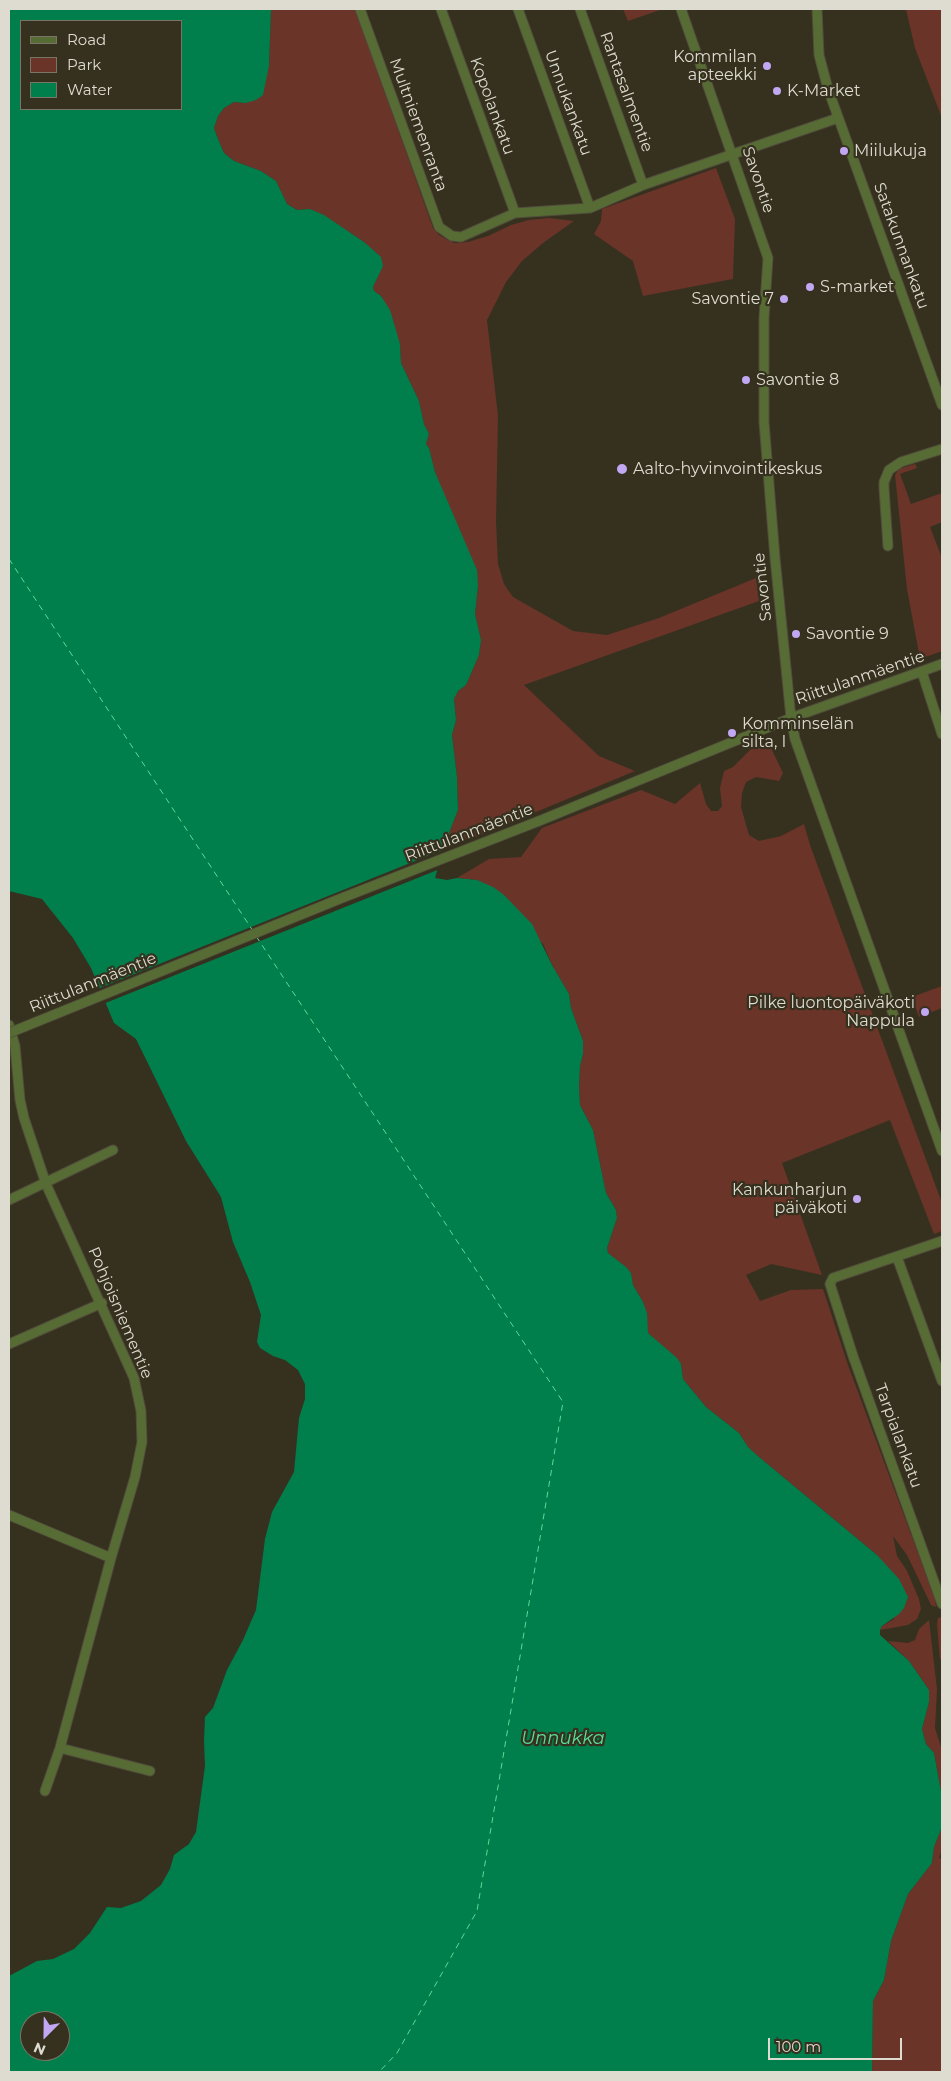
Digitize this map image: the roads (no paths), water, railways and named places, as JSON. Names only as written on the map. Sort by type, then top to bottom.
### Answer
[{"type":"street","name":"Multniemenranta","points":[[360,9],[439,227],[452,236],[461,237],[515,214]]},
{"type":"street","name":"Kopolankatu","points":[[441,9],[515,214]]},
{"type":"street","name":"Unnukankatu","points":[[518,9],[590,208]]},
{"type":"street","name":"Rantasalmentie","points":[[580,9],[643,185]]},
{"type":"street","name":"Savontie","points":[[681,9],[768,258],[764,318],[764,422],[775,558],[791,718],[795,738],[942,1151]]},
{"type":"street","name":"Satakunnankatu","points":[[817,9],[821,63],[838,118],[942,405]]},
{"type":"street","points":[[515,214],[590,208],[643,185],[838,118]]},
{"type":"street","points":[[888,546],[884,482],[889,470],[902,462],[942,449]]},
{"type":"street","name":"Riittulanmäentie","points":[[9,1033],[791,718],[942,664]]},
{"type":"street","points":[[922,672],[942,734]]},
{"type":"street","name":"Pohjoisniementie","points":[[9,1025],[15,1046],[24,1118],[46,1184],[102,1303],[134,1378],[141,1411],[142,1442],[135,1477],[111,1558],[60,1748],[45,1791]]},
{"type":"street","points":[[9,1200],[46,1184],[113,1150]]},
{"type":"street","points":[[942,1241],[897,1257],[942,1381]]},
{"type":"street","name":"Tarpialankatu","points":[[897,1257],[833,1278],[830,1288],[852,1356],[942,1604]]},
{"type":"street","points":[[9,1344],[102,1303]]},
{"type":"street","points":[[9,1515],[111,1558]]},
{"type":"street","points":[[60,1748],[150,1772]]},
{"type":"water","name":"Unnukka","points":[[9,9],[271,9],[269,66],[263,95],[256,100],[246,103],[234,102],[224,108],[218,116],[214,128],[218,139],[224,153],[234,161],[261,171],[276,181],[287,204],[297,210],[310,209],[324,215],[364,242],[381,257],[383,266],[373,287],[374,291],[381,296],[390,310],[400,344],[401,363],[419,401],[424,424],[429,434],[426,444],[429,448],[435,472],[477,570],[478,586],[475,614],[481,640],[479,655],[466,685],[458,691],[454,699],[456,720],[452,735],[457,777],[458,810],[444,846],[435,878],[477,880],[493,887],[504,895],[532,924],[569,994],[571,1008],[583,1041],[579,1087],[580,1105],[593,1130],[606,1193],[616,1210],[617,1218],[607,1248],[608,1253],[631,1273],[633,1285],[647,1313],[648,1333],[677,1358],[681,1364],[683,1379],[706,1407],[739,1433],[748,1447],[759,1457],[877,1555],[899,1579],[908,1597],[904,1608],[899,1614],[882,1626],[880,1635],[909,1661],[929,1690],[929,1702],[922,1729],[926,1744],[934,1753],[942,1797],[942,1827],[934,1847],[932,1863],[908,1894],[891,1941],[884,1980],[873,2001],[872,2072],[9,2072],[9,1976],[37,1961],[53,1959],[74,1949],[90,1933],[107,1907],[121,1908],[141,1901],[161,1885],[170,1869],[174,1855],[189,1844],[196,1832],[205,1766],[205,1717],[213,1708],[227,1670],[256,1610],[265,1539],[272,1512],[294,1472],[299,1418],[305,1399],[305,1384],[298,1370],[285,1360],[273,1356],[260,1348],[257,1342],[261,1315],[250,1282],[233,1242],[221,1197],[186,1141],[136,1039],[114,1023],[91,968],[73,938],[42,899],[9,891]]},
{"type":"place","name":"Kommilan apteekki","points":[[767,66]]},
{"type":"place","name":"K-Market","points":[[777,91]]},
{"type":"place","name":"Miilukuja","points":[[844,151]]},
{"type":"place","name":"S-market","points":[[810,287]]},
{"type":"place","name":"Savontie 7","points":[[784,299]]},
{"type":"place","name":"Savontie 8","points":[[746,380]]},
{"type":"place","name":"Aalto-hyvinvointikeskus","points":[[622,469]]},
{"type":"place","name":"Savontie 9","points":[[796,634]]},
{"type":"place","name":"Komminselän silta, I","points":[[732,733]]},
{"type":"place","name":"Pilke luontopäiväkoti Nappula","points":[[925,1012]]},
{"type":"place","name":"Kankunharjun päiväkoti","points":[[857,1199]]}]
